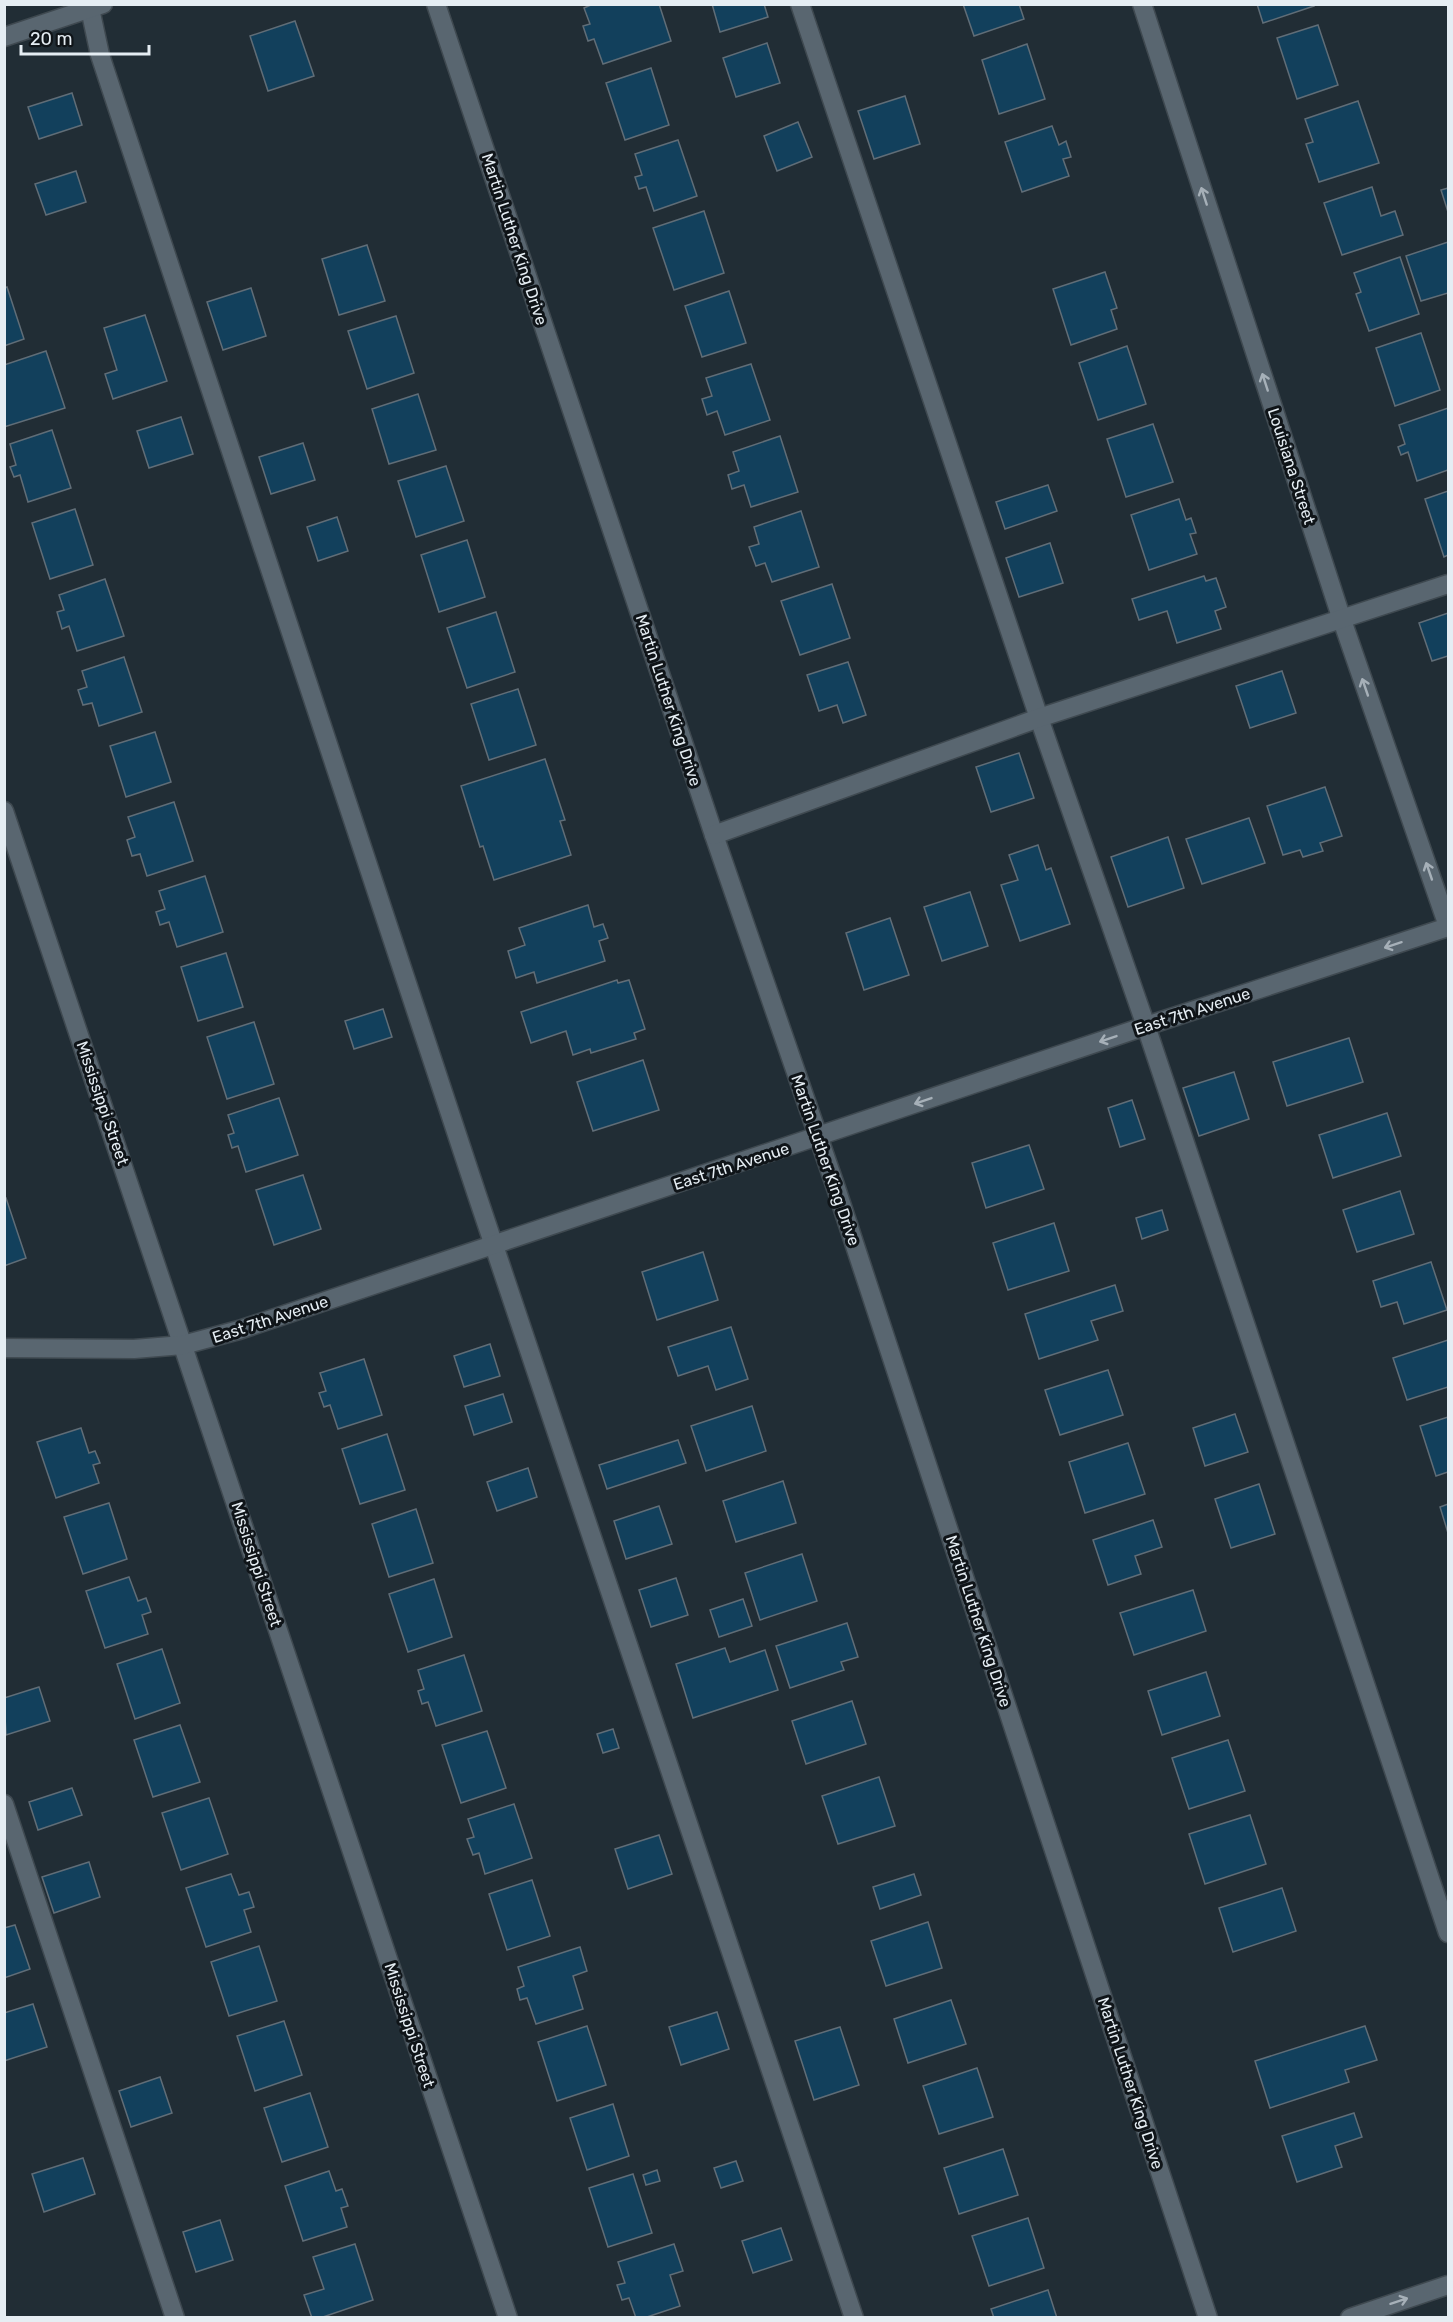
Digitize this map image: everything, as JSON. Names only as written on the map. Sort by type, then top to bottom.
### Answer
[{"type":"street","name":"Martin Luther King Drive","points":[[436,4],[714,835],[819,1136],[1208,2318]]},
{"type":"street","points":[[800,4],[1039,718],[1146,1026],[1449,1933]]},
{"type":"street","name":"Louisiana Street","points":[[1142,4],[1342,620],[1449,927]]},
{"type":"street","points":[[4,37],[94,6],[100,55],[494,1245],[854,2318]]},
{"type":"street","points":[[714,835],[1039,718],[1449,584]]},
{"type":"street","name":"Mississippi Street","points":[[4,811],[508,2318]]},
{"type":"street","name":"East 7th Avenue","points":[[4,1348],[134,1348],[183,1345],[239,1330],[1146,1026],[1449,927]]},
{"type":"street","points":[[4,1804],[175,2318]]},
{"type":"street","points":[[1350,2318],[1449,2285]]},
{"type":"building","points":[[593,4],[659,4],[671,41],[603,64],[594,39],[588,41],[583,26],[590,24],[584,8]]},
{"type":"building","points":[[712,4],[764,4],[768,17],[720,32]]},
{"type":"building","points":[[963,4],[1019,4],[1024,19],[974,36]]},
{"type":"building","points":[[1257,4],[1313,4],[1314,6],[1263,23]]},
{"type":"building","points":[[295,21],[314,76],[268,91],[250,36]]},
{"type":"building","points":[[1318,25],[1338,85],[1297,99],[1277,38]]},
{"type":"building","points":[[767,43],[780,83],[736,97],[723,58]]},
{"type":"building","points":[[1027,44],[1045,99],[999,114],[982,60]]},
{"type":"building","points":[[651,68],[669,125],[625,140],[606,83]]},
{"type":"building","points":[[72,93],[82,125],[39,139],[28,107]]},
{"type":"building","points":[[905,96],[920,144],[874,159],[858,111]]},
{"type":"building","points":[[1358,101],[1379,163],[1319,182],[1306,144],[1313,142],[1305,119]]},
{"type":"building","points":[[798,122],[812,157],[777,171],[764,136]]},
{"type":"building","points":[[1052,126],[1059,145],[1066,141],[1071,157],[1063,159],[1069,176],[1022,192],[1005,142]]},
{"type":"building","points":[[678,140],[697,196],[654,211],[646,187],[639,189],[635,177],[642,175],[635,154]]},
{"type":"building","points":[[76,171],[86,202],[46,215],[35,184]]},
{"type":"building","points":[[1372,187],[1381,216],[1395,211],[1403,235],[1342,255],[1324,203]]},
{"type":"building","points":[[1448,188],[1448,212],[1441,190]]},
{"type":"building","points":[[704,211],[724,273],[674,290],[653,228]]},
{"type":"building","points":[[1448,242],[1448,293],[1421,301],[1406,256]]},
{"type":"building","points":[[367,245],[385,301],[339,315],[322,259]]},
{"type":"building","points":[[1400,257],[1419,314],[1369,331],[1356,294],[1361,292],[1354,273]]},
{"type":"building","points":[[1105,272],[1117,308],[1111,310],[1117,329],[1071,345],[1053,289]]},
{"type":"building","points":[[7,287],[24,339],[4,346],[4,288]]},
{"type":"building","points":[[251,288],[266,336],[223,350],[207,302]]},
{"type":"building","points":[[729,291],[746,343],[702,357],[685,306]]},
{"type":"building","points":[[145,315],[167,381],[113,399],[105,374],[117,370],[104,328]]},
{"type":"building","points":[[396,316],[414,373],[367,389],[348,331]]},
{"type":"building","points":[[1421,333],[1440,390],[1395,406],[1376,348]]},
{"type":"building","points":[[1127,346],[1146,404],[1098,420],[1079,363]]},
{"type":"building","points":[[46,351],[65,408],[4,427],[4,365]]},
{"type":"building","points":[[751,364],[770,420],[725,435],[717,411],[707,415],[702,399],[712,396],[706,378]]},
{"type":"building","points":[[418,394],[436,450],[389,464],[372,409]]},
{"type":"building","points":[[1448,408],[1448,470],[1417,481],[1408,452],[1401,455],[1398,447],[1405,444],[1399,425]]},
{"type":"building","points":[[181,417],[193,454],[149,468],[137,431]]},
{"type":"building","points":[[1153,424],[1173,482],[1126,497],[1107,439]]},
{"type":"building","points":[[52,430],[71,488],[28,502],[20,475],[14,477],[10,467],[16,465],[10,444]]},
{"type":"building","points":[[780,436],[798,492],[751,507],[744,485],[732,489],[728,475],[739,471],[733,452]]},
{"type":"building","points":[[303,443],[315,480],[271,494],[259,457]]},
{"type":"building","points":[[446,466],[464,521],[416,537],[398,481]]},
{"type":"building","points":[[1048,485],[1057,511],[1005,529],[996,502]]},
{"type":"building","points":[[1448,491],[1448,555],[1444,557],[1425,499]]},
{"type":"building","points":[[1179,499],[1186,520],[1191,518],[1196,533],[1190,534],[1197,554],[1149,570],[1131,515]]},
{"type":"building","points":[[75,509],[93,565],[50,579],[32,523]]},
{"type":"building","points":[[801,511],[819,567],[772,582],[765,563],[756,566],[749,547],[759,544],[754,527]]},
{"type":"building","points":[[337,517],[348,551],[318,561],[307,527]]},
{"type":"building","points":[[467,540],[485,597],[439,612],[421,555]]},
{"type":"building","points":[[1050,543],[1063,583],[1019,597],[1006,558]]},
{"type":"building","points":[[1204,576],[1206,581],[1216,578],[1226,607],[1215,611],[1221,629],[1177,643],[1167,611],[1139,620],[1132,599]]},
{"type":"building","points":[[105,579],[124,636],[77,651],[69,626],[62,629],[57,612],[64,610],[59,595]]},
{"type":"building","points":[[832,584],[850,638],[800,655],[781,601]]},
{"type":"building","points":[[496,612],[515,672],[467,688],[447,628]]},
{"type":"building","points":[[1448,613],[1448,656],[1432,661],[1419,623]]},
{"type":"building","points":[[124,657],[142,712],[99,726],[92,703],[83,705],[78,690],[87,687],[82,671]]},
{"type":"building","points":[[848,662],[866,715],[843,723],[837,705],[819,711],[807,675]]},
{"type":"building","points":[[1282,671],[1296,713],[1250,728],[1236,686]]},
{"type":"building","points":[[518,689],[536,745],[489,760],[471,704]]},
{"type":"building","points":[[155,732],[171,782],[126,797],[110,746]]},
{"type":"building","points":[[1019,753],[1034,798],[991,812],[976,767]]},
{"type":"building","points":[[545,759],[565,820],[560,821],[571,855],[494,880],[483,846],[480,847],[461,786]]},
{"type":"building","points":[[1325,787],[1342,836],[1320,843],[1323,851],[1303,857],[1300,850],[1283,855],[1267,806]]},
{"type":"building","points":[[174,802],[193,861],[147,876],[140,854],[132,856],[127,840],[135,837],[128,817]]},
{"type":"building","points":[[1249,818],[1265,863],[1202,884],[1186,839]]},
{"type":"building","points":[[1168,837],[1184,888],[1128,907],[1111,857]]},
{"type":"building","points":[[1038,845],[1046,870],[1051,868],[1070,924],[1020,941],[1001,885],[1018,880],[1009,855]]},
{"type":"building","points":[[205,876],[223,932],[177,947],[169,922],[160,925],[156,912],[165,909],[159,891]]},
{"type":"building","points":[[970,892],[988,946],[942,961],[924,907]]},
{"type":"building","points":[[588,905],[594,927],[603,924],[608,938],[599,941],[605,961],[537,983],[534,972],[516,978],[508,951],[525,945],[519,928]]},
{"type":"building","points":[[890,918],[909,975],[864,990],[846,933]]},
{"type":"building","points":[[226,953],[243,1007],[198,1021],[181,967]]},
{"type":"building","points":[[617,980],[618,983],[629,980],[645,1029],[634,1033],[636,1039],[591,1053],[590,1049],[573,1055],[566,1031],[531,1043],[521,1012]]},
{"type":"building","points":[[383,1009],[392,1037],[354,1049],[345,1021]]},
{"type":"building","points":[[254,1022],[274,1084],[227,1099],[207,1037]]},
{"type":"building","points":[[1349,1038],[1363,1082],[1287,1106],[1273,1062]]},
{"type":"building","points":[[643,1060],[659,1110],[593,1131],[577,1082]]},
{"type":"building","points":[[1234,1072],[1249,1119],[1199,1136],[1183,1088]]},
{"type":"building","points":[[279,1098],[298,1155],[246,1172],[238,1146],[232,1148],[228,1135],[234,1133],[228,1115]]},
{"type":"building","points":[[1132,1100],[1145,1139],[1120,1147],[1108,1108]]},
{"type":"building","points":[[1387,1113],[1401,1156],[1333,1178],[1319,1135]]},
{"type":"building","points":[[1029,1145],[1044,1189],[986,1208],[972,1163]]},
{"type":"building","points":[[303,1175],[321,1229],[274,1245],[256,1190]]},
{"type":"building","points":[[1400,1191],[1414,1234],[1357,1252],[1343,1210]]},
{"type":"building","points":[[6,1198],[26,1258],[4,1266],[4,1199]]},
{"type":"building","points":[[1162,1210],[1168,1230],[1142,1239],[1136,1218]]},
{"type":"building","points":[[1054,1223],[1069,1271],[1008,1290],[993,1243]]},
{"type":"building","points":[[703,1252],[718,1300],[657,1320],[642,1272]]},
{"type":"building","points":[[1431,1262],[1447,1310],[1404,1324],[1397,1302],[1381,1307],[1373,1281]]},
{"type":"building","points":[[1115,1285],[1123,1311],[1091,1321],[1098,1340],[1039,1359],[1025,1314]]},
{"type":"building","points":[[731,1327],[748,1379],[716,1390],[708,1366],[678,1376],[668,1347]]},
{"type":"building","points":[[1448,1340],[1448,1387],[1407,1400],[1393,1358]]},
{"type":"building","points":[[490,1344],[500,1376],[464,1387],[454,1356]]},
{"type":"building","points":[[364,1359],[382,1415],[338,1429],[330,1405],[324,1407],[319,1393],[326,1391],[320,1373]]},
{"type":"building","points":[[1108,1370],[1123,1415],[1060,1435],[1045,1390]]},
{"type":"building","points":[[503,1394],[512,1422],[474,1435],[465,1406]]},
{"type":"building","points":[[752,1406],[766,1451],[706,1471],[691,1426]]},
{"type":"building","points":[[1235,1414],[1248,1452],[1205,1466],[1193,1428]]},
{"type":"building","points":[[1448,1417],[1448,1472],[1436,1476],[1420,1426]]},
{"type":"building","points":[[81,1428],[89,1453],[95,1451],[100,1463],[93,1465],[99,1483],[56,1498],[37,1442]]},
{"type":"building","points":[[387,1434],[405,1490],[360,1504],[342,1449]]},
{"type":"building","points":[[678,1440],[686,1463],[607,1489],[599,1465]]},
{"type":"building","points":[[1128,1443],[1145,1494],[1085,1513],[1069,1462]]},
{"type":"building","points":[[528,1468],[537,1497],[497,1511],[487,1482]]},
{"type":"building","points":[[783,1481],[796,1523],[736,1542],[723,1501]]},
{"type":"building","points":[[1259,1484],[1275,1534],[1231,1548],[1215,1499]]},
{"type":"building","points":[[109,1503],[127,1559],[83,1574],[64,1517]]},
{"type":"building","points":[[1448,1504],[1448,1533],[1440,1507]]},
{"type":"building","points":[[659,1506],[672,1544],[626,1559],[614,1521]]},
{"type":"building","points":[[416,1509],[433,1563],[389,1577],[372,1524]]},
{"type":"building","points":[[1153,1520],[1162,1547],[1135,1556],[1141,1574],[1108,1585],[1093,1540]]},
{"type":"building","points":[[802,1554],[817,1601],[760,1620],[745,1573]]},
{"type":"building","points":[[129,1577],[138,1601],[146,1598],[151,1612],[142,1615],[148,1634],[105,1648],[86,1591]]},
{"type":"building","points":[[676,1578],[688,1615],[651,1627],[639,1590]]},
{"type":"building","points":[[434,1579],[452,1637],[408,1652],[389,1594]]},
{"type":"building","points":[[1193,1590],[1206,1631],[1134,1655],[1120,1613]]},
{"type":"building","points":[[743,1599],[752,1626],[719,1637],[710,1610]]},
{"type":"building","points":[[847,1623],[858,1657],[841,1662],[844,1670],[790,1688],[776,1646]]},
{"type":"building","points":[[725,1648],[730,1662],[765,1650],[778,1690],[693,1718],[676,1664]]},
{"type":"building","points":[[162,1649],[180,1703],[135,1719],[117,1664]]},
{"type":"building","points":[[464,1655],[482,1711],[436,1726],[428,1702],[422,1704],[418,1691],[424,1689],[418,1670]]},
{"type":"building","points":[[1206,1672],[1220,1716],[1162,1735],[1148,1691]]},
{"type":"building","points":[[39,1687],[50,1721],[6,1735],[4,1698]]},
{"type":"building","points":[[852,1701],[866,1744],[806,1764],[792,1721]]},
{"type":"building","points":[[180,1725],[200,1782],[153,1797],[134,1740]]},
{"type":"building","points":[[613,1729],[619,1748],[603,1753],[597,1734]]},
{"type":"building","points":[[487,1731],[506,1788],[461,1803],[442,1745]]},
{"type":"building","points":[[1228,1740],[1245,1791],[1189,1809],[1172,1758]]},
{"type":"building","points":[[879,1777],[895,1826],[838,1844],[822,1796]]},
{"type":"building","points":[[72,1788],[82,1815],[38,1830],[29,1802]]},
{"type":"building","points":[[209,1798],[228,1854],[181,1870],[162,1813]]},
{"type":"building","points":[[514,1804],[532,1858],[485,1874],[479,1853],[473,1855],[467,1839],[474,1837],[468,1819]]},
{"type":"building","points":[[1250,1815],[1266,1864],[1205,1884],[1189,1834]]},
{"type":"building","points":[[659,1835],[672,1874],[628,1889],[615,1849]]},
{"type":"building","points":[[89,1862],[100,1897],[54,1913],[42,1877]]},
{"type":"building","points":[[231,1874],[239,1895],[249,1892],[254,1907],[244,1910],[251,1932],[206,1947],[186,1888]]},
{"type":"building","points":[[914,1874],[921,1895],[880,1909],[873,1887]]},
{"type":"building","points":[[532,1880],[550,1936],[507,1950],[489,1894]]},
{"type":"building","points":[[1282,1888],[1296,1931],[1233,1952],[1219,1908]]},
{"type":"building","points":[[928,1922],[942,1968],[886,1986],[871,1941]]},
{"type":"building","points":[[15,1925],[30,1969],[4,1978],[4,1928]]},
{"type":"building","points":[[259,1946],[277,2001],[229,2016],[211,1962]]},
{"type":"building","points":[[580,1947],[587,1971],[573,1976],[583,2009],[536,2024],[527,1998],[520,2000],[517,1989],[524,1986],[518,1967]]},
{"type":"building","points":[[951,2000],[966,2044],[908,2063],[894,2019]]},
{"type":"building","points":[[33,2004],[47,2047],[4,2061],[4,2013]]},
{"type":"building","points":[[717,2012],[729,2049],[681,2065],[669,2027]]},
{"type":"building","points":[[284,2021],[302,2075],[255,2091],[237,2036]]},
{"type":"building","points":[[587,2026],[606,2085],[557,2101],[538,2042]]},
{"type":"building","points":[[1365,2026],[1377,2060],[1345,2070],[1349,2082],[1270,2108],[1255,2061]]},
{"type":"building","points":[[840,2027],[859,2085],[814,2100],[795,2041]]},
{"type":"building","points":[[977,2068],[993,2117],[939,2134],[923,2086]]},
{"type":"building","points":[[160,2077],[172,2113],[131,2127],[119,2091]]},
{"type":"building","points":[[310,2093],[328,2147],[282,2162],[264,2108]]},
{"type":"building","points":[[613,2104],[629,2156],[587,2170],[570,2118]]},
{"type":"building","points":[[1354,2113],[1362,2137],[1335,2146],[1342,2167],[1297,2182],[1282,2136]]},
{"type":"building","points":[[1003,2149],[1018,2195],[959,2214],[944,2168]]},
{"type":"building","points":[[83,2158],[95,2194],[44,2212],[32,2174]]},
{"type":"building","points":[[736,2161],[743,2181],[721,2188],[714,2168]]},
{"type":"building","points":[[657,2170],[660,2181],[646,2185],[643,2175]]},
{"type":"building","points":[[329,2171],[336,2191],[342,2189],[348,2206],[341,2208],[347,2227],[303,2241],[285,2186]]},
{"type":"building","points":[[633,2174],[652,2233],[608,2247],[589,2188]]},
{"type":"building","points":[[1028,2218],[1044,2268],[989,2286],[972,2236]]},
{"type":"building","points":[[220,2220],[233,2260],[196,2272],[183,2232]]},
{"type":"building","points":[[781,2228],[792,2260],[753,2273],[742,2241]]},
{"type":"building","points":[[355,2244],[373,2300],[320,2318],[312,2318],[304,2295],[324,2289],[313,2257]]},
{"type":"building","points":[[674,2244],[683,2271],[670,2275],[680,2306],[644,2318],[636,2318],[629,2298],[622,2300],[617,2285],[625,2283],[618,2262]]},
{"type":"building","points":[[1048,2290],[1057,2318],[994,2318],[991,2309]]}]
